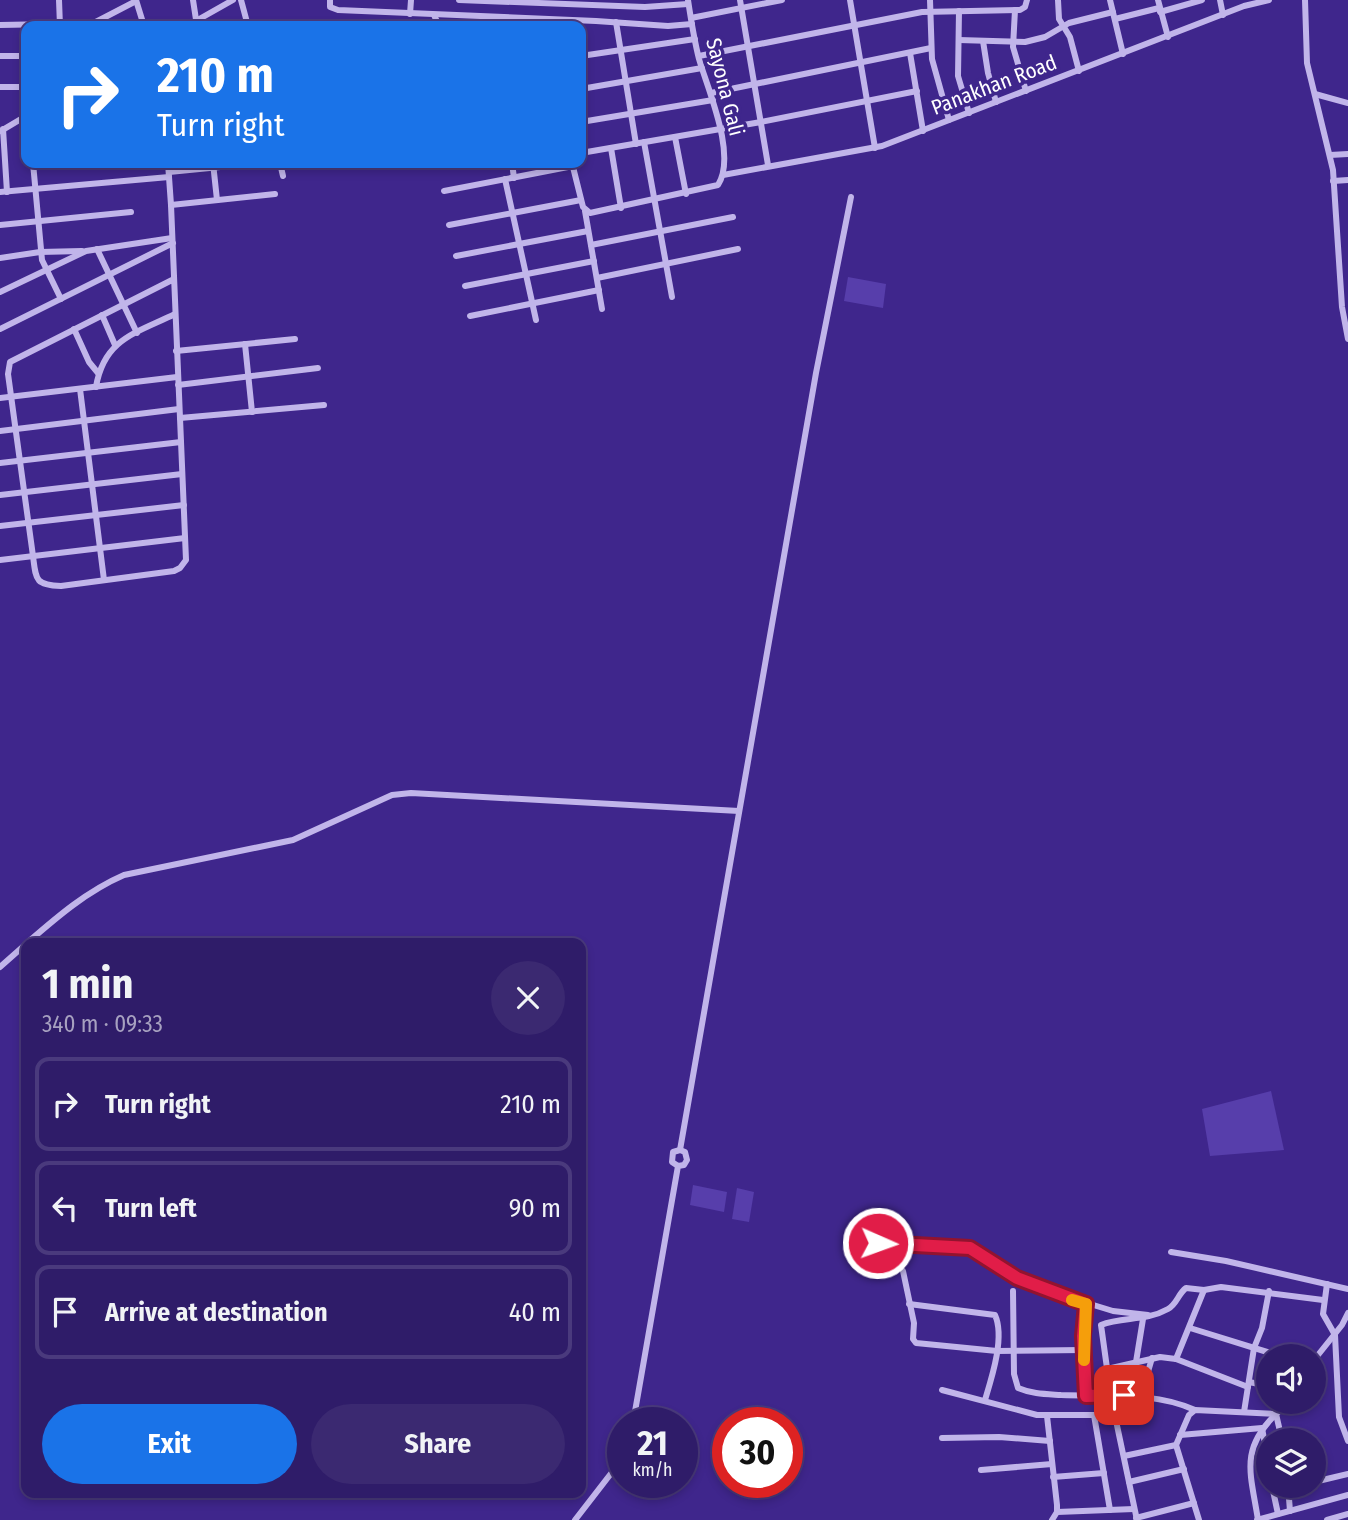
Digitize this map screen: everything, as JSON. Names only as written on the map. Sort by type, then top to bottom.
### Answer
[{"type":"street","points":[[56,21],[59,0]]},
{"type":"street","points":[[97,21],[136,0],[142,21]]},
{"type":"street","points":[[193,0],[196,21]]},
{"type":"street","points":[[202,21],[233,0]]},
{"type":"street","points":[[240,0],[246,21]]},
{"type":"street","points":[[330,0],[330,7],[333,9],[537,21]]},
{"type":"street","points":[[410,14],[411,0]]},
{"type":"street","points":[[458,0],[645,7],[688,2]]},
{"type":"street","points":[[558,21],[668,26],[741,4],[782,0]]},
{"type":"street","points":[[850,0],[875,148]]},
{"type":"street","points":[[930,0],[931,48],[949,120]]},
{"type":"street","points":[[699,56],[930,11],[1023,10],[1027,0]]},
{"type":"street","points":[[1058,0],[1059,19],[1070,37],[1079,71]]},
{"type":"street","points":[[1110,0],[1123,54]]},
{"type":"street","points":[[959,40],[1013,43],[1037,40],[1063,26],[1202,0]]},
{"type":"street","points":[[1220,0],[1223,15]]},
{"type":"street","name":"Panakhan Road","points":[[723,175],[875,148],[1223,15],[1269,0]]},
{"type":"street","points":[[1305,0],[1305,53],[1330,155],[1342,307],[1348,339]]},
{"type":"street","points":[[482,17],[484,1]]},
{"type":"street","points":[[564,20],[565,2]]},
{"type":"street","name":"Sayona Gali","points":[[688,2],[702,68],[721,129],[723,175]]},
{"type":"street","points":[[741,4],[768,165]]},
{"type":"street","points":[[1159,6],[1168,37]]},
{"type":"street","points":[[1015,10],[1013,43],[1026,91]]},
{"type":"street","points":[[959,11],[958,76],[969,113]]},
{"type":"street","points":[[434,15],[437,21]]},
{"type":"street","points":[[522,21],[527,19]]},
{"type":"street","points":[[616,22],[624,81],[654,200],[672,297]]},
{"type":"street","points":[[0,24],[21,24]]},
{"type":"street","points":[[586,55],[695,39]]},
{"type":"street","points":[[983,41],[996,102]]},
{"type":"street","points":[[586,121],[712,97],[755,84],[931,48]]},
{"type":"street","points":[[910,53],[923,131]]},
{"type":"street","points":[[0,56],[21,56]]},
{"type":"street","points":[[586,88],[702,68]]},
{"type":"street","points":[[0,88],[21,87]]},
{"type":"street","points":[[586,152],[761,122],[917,91]]},
{"type":"street","points":[[1315,94],[1348,103]]},
{"type":"street","points":[[21,119],[2,130],[4,192],[169,175],[200,168]]},
{"type":"street","points":[[674,137],[686,194]]},
{"type":"street","points":[[611,148],[621,208]]},
{"type":"street","points":[[1330,155],[1348,154]]},
{"type":"street","points":[[33,168],[40,252],[61,299]]},
{"type":"street","points":[[168,168],[171,205],[186,560],[180,568],[61,586],[42,584],[36,578],[28,523],[8,374],[10,362],[174,279]]},
{"type":"street","points":[[214,168],[217,200]]},
{"type":"street","points":[[281,168],[283,176]]},
{"type":"street","points":[[513,168],[514,177]]},
{"type":"street","points":[[444,191],[554,168]]},
{"type":"street","points":[[573,168],[585,211],[602,309]]},
{"type":"street","points":[[585,211],[600,213],[713,188],[718,185],[723,175]]},
{"type":"street","points":[[505,179],[536,320]]},
{"type":"street","points":[[1333,181],[1348,180]]},
{"type":"street","points":[[171,205],[275,194]]},
{"type":"street","points":[[680,1150],[816,373],[851,197]]},
{"type":"street","points":[[449,225],[581,200]]},
{"type":"street","points":[[0,225],[131,212]]},
{"type":"street","points":[[591,245],[733,217]]},
{"type":"street","points":[[456,256],[588,232]]},
{"type":"street","points":[[0,258],[172,241]]},
{"type":"street","points":[[0,329],[172,241]]},
{"type":"street","points":[[597,278],[738,248]]},
{"type":"street","points":[[97,249],[137,332]]},
{"type":"street","points":[[0,292],[86,251]]},
{"type":"street","points":[[464,286],[594,261]]},
{"type":"street","points":[[470,316],[599,290]]},
{"type":"street","points":[[96,387],[98,373],[108,352],[115,345],[175,314]]},
{"type":"street","points":[[102,315],[115,345]]},
{"type":"street","points":[[74,328],[89,362],[98,373]]},
{"type":"street","points":[[176,351],[295,339]]},
{"type":"street","points":[[245,344],[252,412]]},
{"type":"street","points":[[0,398],[318,368]]},
{"type":"street","points":[[79,389],[104,580]]},
{"type":"street","points":[[180,418],[324,405]]},
{"type":"street","points":[[0,431],[179,409]]},
{"type":"street","points":[[0,463],[181,442]]},
{"type":"street","points":[[0,495],[183,474]]},
{"type":"street","points":[[0,526],[184,505]]},
{"type":"street","points":[[0,560],[185,538]]},
{"type":"street","points":[[33,938],[85,896],[124,875],[293,840],[392,795],[411,793],[739,811]]},
{"type":"street","points":[[0,967],[21,948]]},
{"type":"street","points":[[680,1150],[687,1160],[684,1165],[678,1166],[671,1162],[671,1157],[673,1152],[680,1150]]},
{"type":"street","points":[[636,1407],[678,1166]]},
{"type":"street","points":[[878,1243],[970,1248],[1017,1278],[1086,1304],[1112,1311],[1153,1316]]},
{"type":"street","points":[[1171,1252],[1226,1261],[1348,1289]]},
{"type":"street","points":[[903,1270],[914,1323],[913,1339],[916,1343],[997,1351],[1083,1350]]},
{"type":"street","points":[[1327,1284],[1323,1314],[1335,1335],[1339,1417],[1348,1441]]},
{"type":"street","points":[[1194,1503],[1137,1519],[1111,1397],[1101,1325],[1153,1316],[1173,1306],[1183,1289],[1204,1290],[1221,1287],[1324,1300]]},
{"type":"street","points":[[1176,1359],[1204,1290]]},
{"type":"street","points":[[1013,1291],[1013,1350],[1015,1382],[1018,1388],[1033,1393],[1140,1396],[1184,1405],[1195,1410],[1256,1413]]},
{"type":"street","points":[[1244,1412],[1254,1348],[1262,1328],[1269,1291]]},
{"type":"street","points":[[909,1304],[992,1313],[997,1318],[997,1351],[985,1400]]},
{"type":"street","points":[[1086,1304],[1083,1350],[1086,1396]]},
{"type":"street","points":[[1326,1346],[1348,1313]]},
{"type":"street","points":[[1136,1362],[1143,1319]]},
{"type":"street","points":[[1190,1328],[1254,1348]]},
{"type":"street","points":[[1107,1369],[1160,1357],[1176,1359],[1256,1385]]},
{"type":"street","points":[[1140,1396],[1153,1359]]},
{"type":"street","points":[[1338,1379],[1348,1379]]},
{"type":"street","points":[[942,1390],[1047,1416],[1115,1415]]},
{"type":"street","points":[[1195,1410],[1189,1415],[1176,1445],[1199,1520]]},
{"type":"street","points":[[1262,1428],[1276,1414]]},
{"type":"street","points":[[1276,1414],[1279,1428]]},
{"type":"street","points":[[1047,1416],[1057,1511],[1052,1520]]},
{"type":"street","points":[[1094,1416],[1110,1510]]},
{"type":"street","points":[[1180,1435],[1256,1429]]},
{"type":"street","points":[[942,1438],[999,1437],[1049,1441]]},
{"type":"street","points":[[1256,1439],[1249,1461],[1258,1520],[1348,1495]]},
{"type":"street","points":[[1124,1456],[1176,1445]]},
{"type":"street","points":[[981,1470],[1052,1464]]},
{"type":"street","points":[[1129,1482],[1184,1469]]},
{"type":"street","points":[[1054,1477],[1104,1473]]},
{"type":"street","points":[[1326,1479],[1348,1474]]},
{"type":"street","points":[[575,1520],[607,1479]]},
{"type":"street","points":[[1275,1498],[1278,1514]]},
{"type":"street","points":[[1289,1498],[1290,1511]]},
{"type":"street","points":[[1057,1511],[1134,1508]]},
{"type":"street","points":[[1327,1520],[1348,1514]]},
{"type":"shaded area","points":[[848,277],[886,284],[883,308],[844,301]]},
{"type":"shaded area","points":[[1271,1091],[1284,1150],[1210,1156],[1202,1109]]},
{"type":"shaded area","points":[[693,1185],[727,1192],[724,1212],[690,1205]]},
{"type":"shaded area","points":[[737,1188],[754,1192],[749,1222],[732,1219]]},
{"type":"slow traffic","points":[[1072,1300],[1086,1304],[1084,1360]]},
{"type":"route","points":[[878,1243],[970,1248],[1017,1278],[1086,1304],[1083,1336],[1086,1396],[1124,1395]]}]
